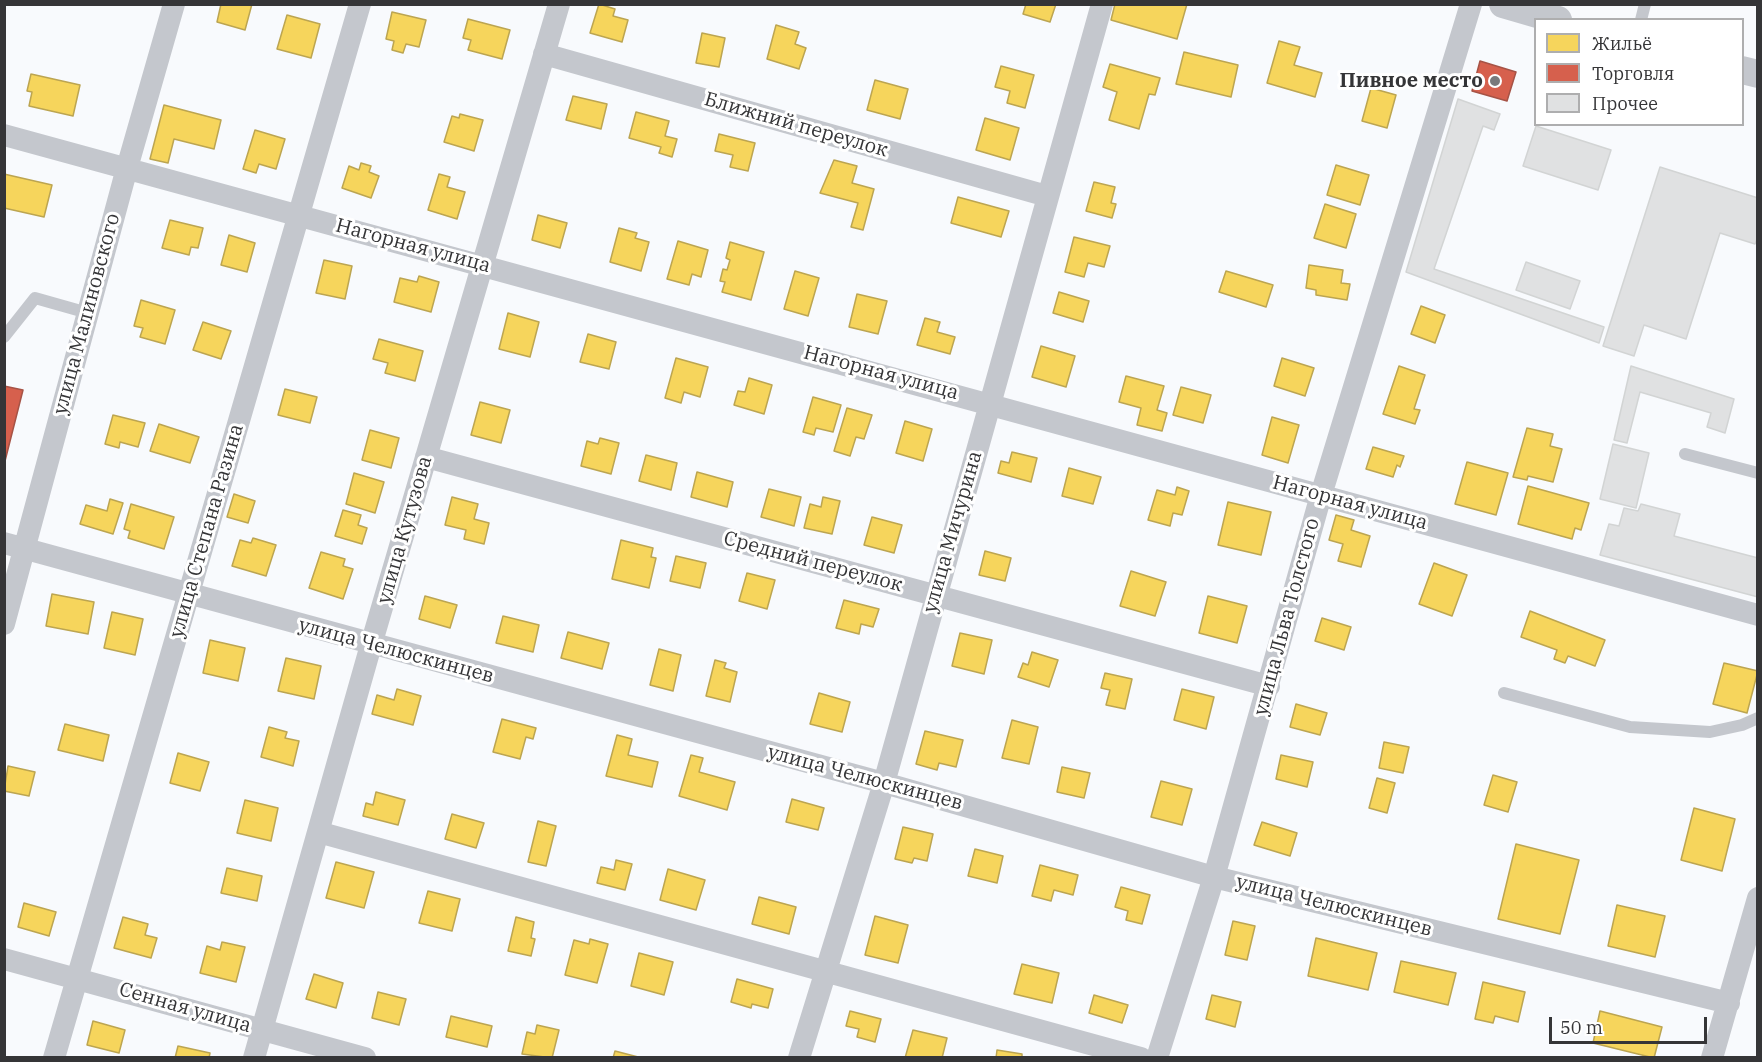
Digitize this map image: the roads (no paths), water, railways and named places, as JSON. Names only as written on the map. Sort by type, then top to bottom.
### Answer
[{"type":"street","name":"улица Малиновского","points":[[4,624],[14,545],[87,313],[174,4]]},
{"type":"street","name":"улица Степана Разина","points":[[54,1058],[360,4]]},
{"type":"street","name":"улица Кутузова","points":[[254,1058],[371,645],[559,4]]},
{"type":"street","name":"улица Мичурина","points":[[799,1058],[884,783],[934,596],[1102,4]]},
{"type":"street","name":"улица Льва Толстого","points":[[1157,1058],[1214,877],[1321,495],[1471,4]]},
{"type":"street","points":[[1503,4],[1551,18]]},
{"type":"street","name":"Ближний переулок","points":[[544,54],[1047,196]]},
{"type":"street","name":"Нагорная улица","points":[[4,135],[1758,615]]},
{"type":"street","name":"Средний переулок","points":[[426,457],[1269,686]]},
{"type":"street","name":"улица Челюскинцев","points":[[14,545],[371,645],[884,783],[1214,877],[1729,1003]]},
{"type":"street","points":[[318,832],[1141,1058]]},
{"type":"street","points":[[1713,1058],[1758,898]]},
{"type":"street","name":"Сенная улица","points":[[4,959],[365,1058]]},
{"type":"lane","points":[[4,337],[35,298],[87,313]]},
{"type":"lane","points":[[1685,454],[1758,474]]},
{"type":"lane","points":[[1504,693],[1630,727],[1710,732],[1742,725],[1758,718]]},
{"type":"place","name":"Пивное место","points":[[1495,81]]}]
